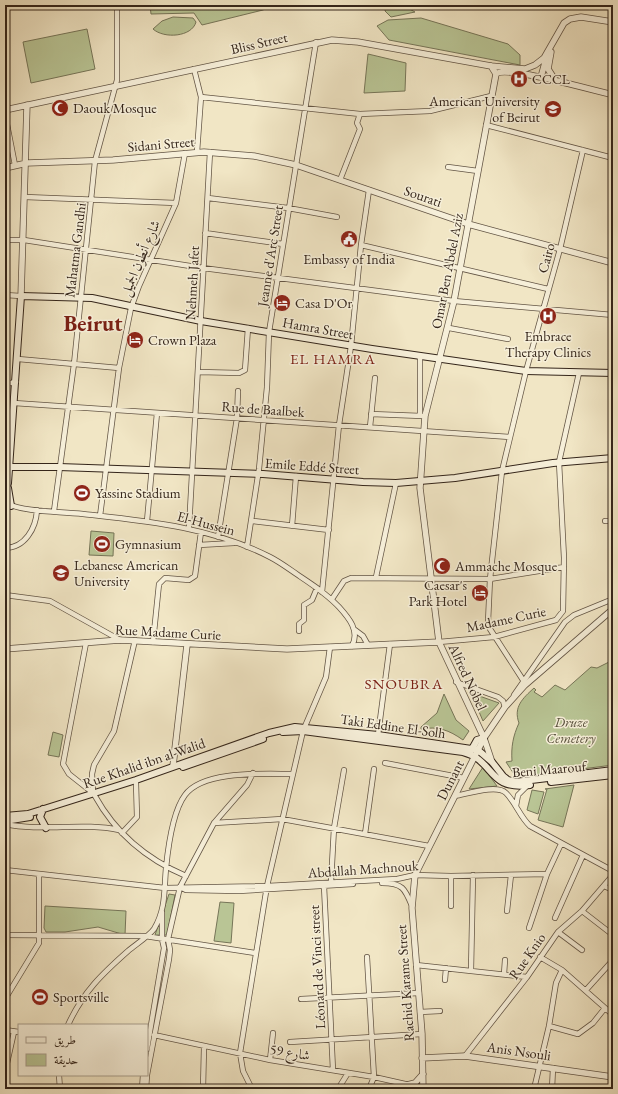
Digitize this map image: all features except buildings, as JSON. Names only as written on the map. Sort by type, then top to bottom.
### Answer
[{"type":"main road","name":"Hamra Street","points":[[21,296],[80,297],[103,300],[131,308],[201,321],[351,346],[526,371],[613,374]]},
{"type":"main road","points":[[5,476],[16,382],[21,296]]},
{"type":"main road","name":"Emile Eddé Street","points":[[7,467],[106,468],[259,474],[396,483],[455,478],[559,462],[613,458]]},
{"type":"main road","points":[[7,467],[8,505]]},
{"type":"main road","points":[[5,493],[8,483]]},
{"type":"main road","name":"Rue Khalid ibn al-Walid","points":[[5,821],[42,812],[290,727],[304,729]]},
{"type":"main road","name":"Rue Khalid ibn al-Walid","points":[[94,794],[136,783],[227,753],[280,733],[304,729]]},
{"type":"main road","name":"Taki Eddine El-Solh","points":[[304,729],[378,735],[473,755]]},
{"type":"main road","name":"Taki Eddine El-Solh","points":[[304,729],[473,755]]},
{"type":"main road","points":[[473,755],[477,740],[484,738]]},
{"type":"main road","name":"Beni Maarouf","points":[[473,755],[492,762],[503,776],[512,781],[524,782],[613,775]]},
{"type":"main road","name":"Beni Maarouf","points":[[473,755],[501,783],[513,786],[528,786],[565,778]]},
{"type":"main road","points":[[565,778],[613,770]]},
{"type":"main road","points":[[42,812],[40,820],[46,828]]},
{"type":"main road","name":"Rue Khalid ibn al-Walid","points":[[5,816],[42,812]]},
{"type":"street","name":"Mahatma Gandhi","points":[[54,511],[74,364],[95,161],[115,86],[117,5]]},
{"type":"street","points":[[531,75],[530,68],[540,62],[547,54],[562,27],[570,19],[581,17],[613,22]]},
{"type":"street","name":"Bliss Street","points":[[5,110],[316,42],[332,40],[352,41],[491,66],[520,69],[530,68]]},
{"type":"street","name":"Jeanne d'Arc Street","points":[[248,547],[259,474],[269,332],[304,107],[316,42]]},
{"type":"street","points":[[553,45],[548,66],[549,72],[555,80]]},
{"type":"street","points":[[541,77],[547,54]]},
{"type":"street","points":[[491,66],[496,74],[501,71],[531,75],[613,95]]},
{"type":"street","points":[[194,69],[201,97],[197,152]]},
{"type":"street","name":"Omar Ben Abdel Aziz","points":[[420,481],[423,416],[449,328],[496,74]]},
{"type":"street","points":[[201,97],[360,114],[430,111],[491,96]]},
{"type":"street","points":[[5,295],[21,296],[24,240],[27,105]]},
{"type":"street","points":[[5,114],[15,165]]},
{"type":"street","points":[[340,180],[360,129],[357,123],[360,114]]},
{"type":"street","points":[[486,125],[613,158]]},
{"type":"street","name":"Cairo","points":[[523,680],[494,637],[488,622],[490,578],[502,471],[526,371],[560,249],[583,150]]},
{"type":"street","name":"Sidani Street","points":[[5,168],[26,163],[95,161],[197,152],[234,153],[296,165]]},
{"type":"street","name":"Nehmeh Jafet","points":[[189,528],[199,372],[210,152]]},
{"type":"street","name":"شارع أنطون الجميل","points":[[100,516],[119,368],[131,308],[176,203],[185,153]]},
{"type":"street","name":"Sourati","points":[[296,165],[468,224],[613,263]]},
{"type":"street","points":[[448,167],[478,171]]},
{"type":"street","points":[[322,592],[339,425],[351,346],[361,245],[369,190]]},
{"type":"street","points":[[25,197],[176,203]]},
{"type":"street","points":[[208,198],[288,208],[337,217]]},
{"type":"street","points":[[205,233],[283,244]]},
{"type":"street","points":[[5,240],[24,240],[203,268],[454,301],[613,315]]},
{"type":"street","points":[[361,245],[548,289]]},
{"type":"street","points":[[199,372],[239,373],[243,371],[246,364],[248,328]]},
{"type":"street","points":[[449,328],[508,339]]},
{"type":"street","points":[[372,414],[423,416],[420,356]]},
{"type":"street","points":[[18,359],[119,368]]},
{"type":"street","points":[[574,615],[568,613],[565,607],[559,462],[579,373]]},
{"type":"street","points":[[370,427],[375,378]]},
{"type":"street","points":[[5,384],[16,382]]},
{"type":"street","points":[[218,537],[227,473],[237,418],[238,391]]},
{"type":"street","name":"Rue de Baalbek","points":[[14,403],[510,437]]},
{"type":"street","points":[[147,521],[157,413]]},
{"type":"street","points":[[292,526],[296,476]]},
{"type":"street","name":"Alfred Nobel","points":[[420,481],[422,514],[439,642],[456,682],[484,738],[492,762]]},
{"type":"street","points":[[376,577],[396,483]]},
{"type":"street","name":"El-Hussein","points":[[8,505],[37,510],[147,521],[189,528],[248,547],[270,557],[332,599],[348,617],[355,630],[360,633],[368,645]]},
{"type":"street","points":[[5,548],[17,546],[29,535],[36,521],[37,510]]},
{"type":"street","points":[[605,522],[613,520]]},
{"type":"street","points":[[252,521],[329,530]]},
{"type":"street","points":[[153,642],[160,581],[168,578],[190,580],[193,578],[196,574],[201,532]]},
{"type":"street","points":[[199,545],[237,543]]},
{"type":"street","points":[[332,599],[346,579],[376,577],[490,578],[564,567]]},
{"type":"street","points":[[299,631],[299,624],[304,620],[304,605],[312,600],[317,588]]},
{"type":"street","points":[[5,595],[50,602],[120,640]]},
{"type":"street","points":[[511,699],[562,626],[574,615],[613,599]]},
{"type":"street","name":"Madame Curie","points":[[439,642],[494,637],[556,620],[561,615],[565,607]]},
{"type":"street","points":[[484,738],[504,706],[511,699],[611,612]]},
{"type":"street","name":"Madame Curie","points":[[556,620],[560,622],[562,626]]},
{"type":"street","points":[[352,646],[355,638],[355,630]]},
{"type":"street","name":"Rue Madame Curie","points":[[5,649],[120,640],[187,645],[287,649],[330,647]]},
{"type":"street","points":[[94,794],[92,774],[94,765],[114,731],[135,640]]},
{"type":"street","points":[[252,1089],[243,1071],[240,1053],[255,953],[267,888],[292,774],[304,729],[326,677],[330,647],[439,642]]},
{"type":"street","points":[[86,643],[63,764],[69,774],[94,794],[120,832],[147,856],[166,868],[186,876]]},
{"type":"street","points":[[378,735],[390,644]]},
{"type":"street","points":[[173,766],[187,645]]},
{"type":"street","points":[[456,682],[498,697],[504,706]]},
{"type":"street","name":"Dunant","points":[[415,875],[464,778],[473,755]]},
{"type":"street","points":[[384,763],[464,778]]},
{"type":"street","points":[[365,834],[374,769]]},
{"type":"street","points":[[332,882],[334,828],[344,770]]},
{"type":"street","points":[[148,1044],[164,948],[162,939],[162,912],[166,868],[173,826],[184,795],[192,787],[227,775],[253,773],[292,774]]},
{"type":"street","points":[[148,1061],[150,1033],[169,959],[170,950],[168,939],[180,887],[214,823],[247,785],[253,773]]},
{"type":"street","points":[[120,832],[137,817],[136,783]]},
{"type":"street","points":[[516,808],[518,795],[528,786]]},
{"type":"street","points":[[455,796],[499,789],[507,794],[530,826],[613,871]]},
{"type":"street","points":[[214,823],[282,819],[429,846]]},
{"type":"street","points":[[5,824],[46,828],[103,828],[120,832]]},
{"type":"street","points":[[529,928],[548,874],[561,844]]},
{"type":"street","points":[[555,918],[583,855]]},
{"type":"street","name":"Abdallah Machnouk","points":[[5,870],[165,888],[267,888],[380,883],[396,884],[406,891],[412,908]]},
{"type":"street","points":[[5,999],[35,952],[40,935],[39,874]]},
{"type":"street","name":"Abdallah Machnouk","points":[[267,888],[332,882],[397,879],[415,875],[451,876],[548,874]]},
{"type":"street","name":"Rachid Karame Street","points":[[415,875],[412,908],[422,1034],[424,1089]]},
{"type":"street","points":[[471,970],[473,875]]},
{"type":"street","points":[[508,911],[511,875]]},
{"type":"street","name":"Rue Knio","points":[[465,1056],[527,977],[558,932],[582,911],[613,875]]},
{"type":"street","points":[[451,876],[451,906]]},
{"type":"street","name":"Léonard de Vinci street","points":[[324,886],[333,1070]]},
{"type":"street","points":[[604,886],[613,890]]},
{"type":"street","points":[[582,911],[613,935]]},
{"type":"street","points":[[69,1024],[89,987],[153,930],[162,912]]},
{"type":"street","points":[[558,932],[582,950]]},
{"type":"street","points":[[5,935],[145,936],[255,953]]},
{"type":"street","points":[[366,957],[374,1077],[369,1089]]},
{"type":"street","points":[[540,957],[562,970],[613,1015]]},
{"type":"street","points":[[504,974],[505,960]]},
{"type":"street","points":[[586,990],[613,960]]},
{"type":"street","points":[[416,965],[527,977]]},
{"type":"street","points":[[445,980],[446,968]]},
{"type":"street","points":[[534,1089],[549,1026],[556,983],[562,970]]},
{"type":"street","points":[[300,999],[419,993]]},
{"type":"street","points":[[549,1026],[578,1034],[593,1023],[605,1008]]},
{"type":"street","points":[[420,1012],[440,1011]]},
{"type":"street","points":[[5,1030],[16,1032],[5,1072]]},
{"type":"street","name":"شارع 59","points":[[150,1033],[204,1047],[270,1060],[374,1077],[424,1089]]},
{"type":"street","points":[[270,1060],[273,1033]]},
{"type":"street","points":[[290,1042],[422,1034]]},
{"type":"street","points":[[203,1089],[204,1047]]},
{"type":"street","name":"Anis Nsouli","points":[[422,1058],[465,1056],[613,1077]]},
{"type":"street","points":[[552,1089],[553,1068]]},
{"type":"street","points":[[338,1089],[348,1073]]},
{"type":"street","points":[[407,1084],[418,1080],[423,1074]]},
{"type":"street","points":[[59,1076],[60,1089]]},
{"type":"street","points":[[142,1089],[143,1076]]},
{"type":"street","points":[[146,1089],[147,1076]]},
{"type":"green space","points":[[150,5],[273,5],[263,10],[202,25],[194,13],[151,14]]},
{"type":"green space","points":[[386,5],[402,5],[415,12],[391,17],[385,11]]},
{"type":"green space","points":[[173,17],[193,18],[196,22],[189,31],[177,35],[164,34],[153,29],[162,21]]},
{"type":"green space","points":[[421,18],[508,44],[520,55],[520,65],[389,40],[377,26],[388,20]]},
{"type":"green space","points":[[87,29],[95,69],[31,83],[23,42]]},
{"type":"green space","points":[[368,54],[406,63],[405,91],[364,93]]},
{"type":"green space","name":"Gymnasium","points":[[91,531],[114,533],[113,556],[89,555]]},
{"type":"green space","name":"Druze Cemetery","points":[[613,660],[613,765],[527,776],[514,774],[506,762],[512,761],[513,742],[519,723],[517,712],[520,703],[526,695],[534,688],[536,690],[534,692],[542,697],[555,685],[565,690],[591,667],[597,668]]},
{"type":"green space","points":[[471,693],[499,703],[483,721]]},
{"type":"green space","points":[[444,694],[456,720],[469,731],[463,740],[443,730],[433,728],[421,729],[421,727],[437,713]]},
{"type":"green space","points":[[53,732],[63,735],[59,757],[48,755]]},
{"type":"green space","points":[[483,767],[497,786],[469,789]]},
{"type":"green space","points":[[574,785],[563,827],[538,820],[547,789],[545,789]]},
{"type":"green space","points":[[532,790],[544,792],[538,814],[527,810]]},
{"type":"green space","points":[[169,894],[175,895],[167,935],[155,935]]},
{"type":"green space","points":[[220,902],[234,903],[231,943],[214,941]]},
{"type":"green space","points":[[45,906],[126,911],[125,935],[98,927],[65,932],[46,932],[44,928]]},
{"type":"place","name":"CCCL","points":[[519,79]]},
{"type":"place","name":"Daouk Mosque","points":[[60,108]]},
{"type":"place","name":"American University of Beirut","points":[[553,109]]},
{"type":"place","name":"Embassy of India","points":[[349,239]]},
{"type":"place","name":"Casa D'Or","points":[[282,303]]},
{"type":"place","name":"Embrace Therapy Clinics","points":[[548,316]]},
{"type":"place","name":"Crown Plaza","points":[[135,340]]},
{"type":"place","name":"Yassine Stadium","points":[[82,493]]},
{"type":"place","name":"Gymnasium","points":[[102,544]]},
{"type":"place","name":"Ammache Mosque","points":[[442,566]]},
{"type":"place","name":"Lebanese American University","points":[[61,573]]},
{"type":"place","name":"Caesar's Park Hotel","points":[[480,593]]},
{"type":"place","name":"Sportsville","points":[[40,997]]},
{"type":"district","name":"Beirut","points":[[93,323]]},
{"type":"district","name":"EL HAMRA","points":[[333,359]]},
{"type":"district","name":"SNOUBRA","points":[[404,684]]}]
